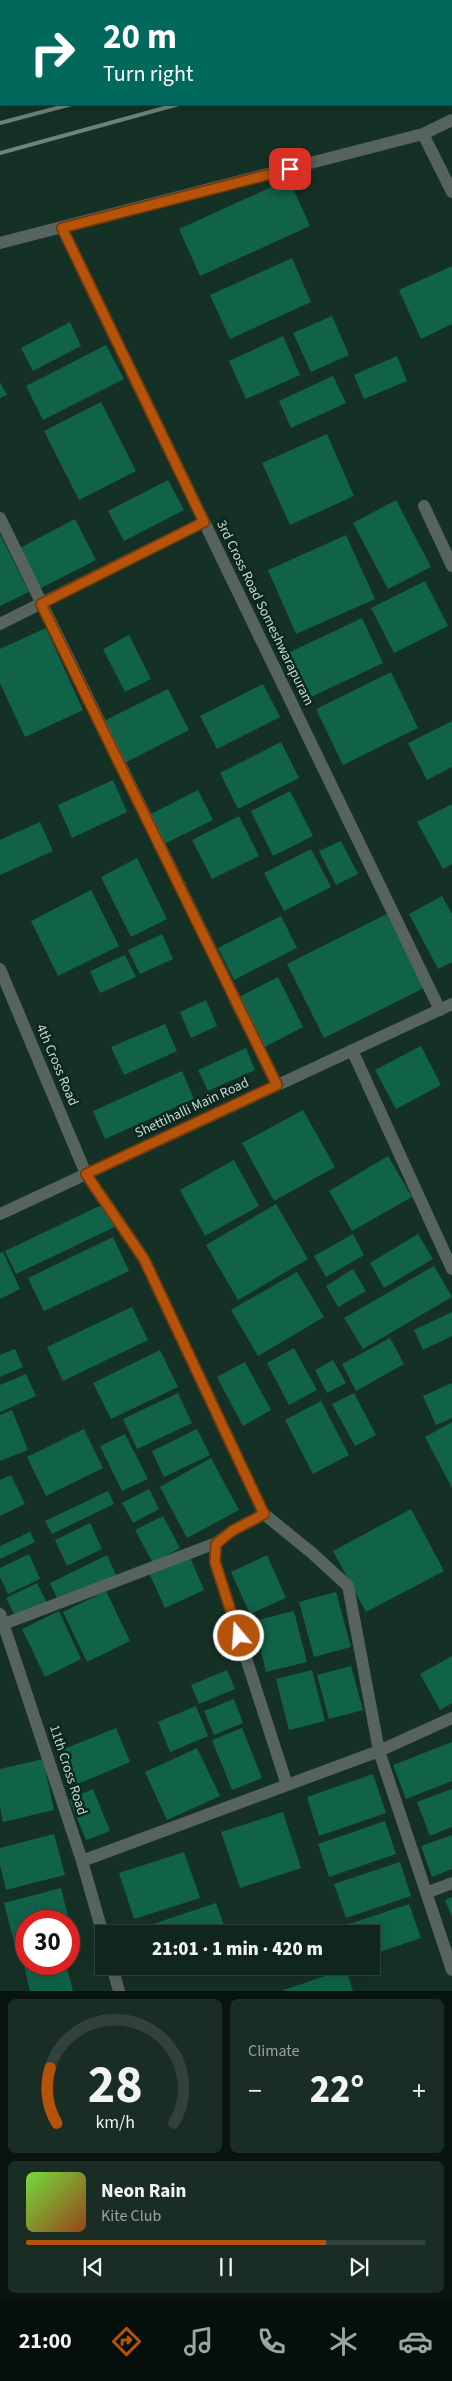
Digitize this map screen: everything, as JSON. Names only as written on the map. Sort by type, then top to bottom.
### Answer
[{"type":"street","points":[[0,243],[423,134],[452,120]]},
{"type":"street","points":[[423,134],[452,192]]},
{"type":"street","name":"3rd Cross Road Someshwarapuram","points":[[62,228],[204,522],[446,1007]]},
{"type":"street","points":[[424,506],[452,566]]},
{"type":"street","points":[[0,518],[277,1085]]},
{"type":"street","points":[[0,624],[204,522]]},
{"type":"street","name":"4th Cross Road","points":[[0,969],[86,1174],[144,1259],[264,1514]]},
{"type":"street","name":"Shettihalli Main Road","points":[[0,1214],[446,1007]]},
{"type":"street","points":[[352,1050],[452,1268]]},
{"type":"street","points":[[2,1619],[216,1544],[232,1531],[264,1514],[312,1552],[348,1586],[379,1751],[452,1970]]},
{"type":"street","points":[[216,1544],[215,1562],[287,1785]]},
{"type":"street","name":"11th Cross Road","points":[[2,1619],[82,1861],[100,1925]]},
{"type":"street","points":[[82,1861],[379,1751],[452,1718]]},
{"type":"street","points":[[426,1893],[452,1883]]},
{"type":"street","points":[[115,1975],[119,1991]]},
{"type":"building","points":[[289,179],[310,226],[200,276],[179,229]]},
{"type":"building","points":[[292,258],[311,302],[230,339],[210,295]]},
{"type":"building","points":[[452,266],[452,324],[421,339],[399,290]]},
{"type":"building","points":[[332,316],[349,355],[311,372],[293,333]]},
{"type":"building","points":[[70,322],[81,346],[33,371],[21,348]]},
{"type":"building","points":[[283,336],[300,375],[246,399],[229,361]]},
{"type":"building","points":[[106,345],[124,379],[43,420],[26,386]]},
{"type":"building","points":[[397,356],[407,381],[364,399],[354,375]]},
{"type":"building","points":[[333,376],[346,403],[291,428],[279,401]]},
{"type":"building","points":[[0,382],[7,395],[0,398]]},
{"type":"building","points":[[101,402],[136,471],[79,500],[44,431]]},
{"type":"building","points":[[327,434],[354,496],[290,525],[262,463]]},
{"type":"building","points":[[168,480],[184,510],[124,541],[108,511]]},
{"type":"building","points":[[396,500],[431,567],[388,589],[353,523]]},
{"type":"building","points":[[75,519],[96,560],[39,589],[18,549]]},
{"type":"building","points":[[0,534],[29,592],[0,606]]},
{"type":"building","points":[[346,535],[375,599],[296,634],[268,570]]},
{"type":"building","points":[[425,581],[448,626],[394,653],[371,608]]},
{"type":"building","points":[[362,618],[383,663],[309,698],[288,653]]},
{"type":"building","points":[[46,628],[83,710],[25,737],[0,683],[0,649]]},
{"type":"building","points":[[129,635],[151,679],[125,692],[103,649]]},
{"type":"building","points":[[391,672],[418,728],[343,765],[316,709]]},
{"type":"building","points":[[263,684],[280,717],[217,749],[200,716]]},
{"type":"building","points":[[168,689],[189,730],[123,764],[102,722]]},
{"type":"building","points":[[452,721],[452,767],[427,780],[408,743]]},
{"type":"building","points":[[281,742],[299,778],[238,809],[220,773]]},
{"type":"building","points":[[113,780],[127,812],[72,838],[58,805]]},
{"type":"building","points":[[198,790],[213,820],[162,845],[147,816]]},
{"type":"building","points":[[290,791],[313,836],[273,856],[251,811]]},
{"type":"building","points":[[452,804],[452,864],[443,869],[417,822]]},
{"type":"building","points":[[239,816],[259,856],[212,879],[192,840]]},
{"type":"building","points":[[40,822],[53,851],[0,875],[0,840]]},
{"type":"building","points":[[341,841],[358,874],[336,885],[319,851]]},
{"type":"building","points":[[311,849],[331,887],[284,911],[264,873]]},
{"type":"building","points":[[137,858],[167,919],[131,937],[101,877]]},
{"type":"building","points":[[91,890],[119,946],[58,976],[31,921]]},
{"type":"building","points":[[442,896],[452,914],[452,962],[438,969],[409,914]]},
{"type":"building","points":[[387,914],[424,988],[324,1038],[287,964]]},
{"type":"building","points":[[281,916],[297,948],[234,980],[218,948]]},
{"type":"building","points":[[162,934],[173,959],[140,974],[128,950]]},
{"type":"building","points":[[125,955],[136,977],[100,993],[90,971]]},
{"type":"building","points":[[278,977],[303,1027],[255,1052],[229,1002]]},
{"type":"building","points":[[206,1000],[217,1026],[191,1038],[180,1012]]},
{"type":"building","points":[[165,1024],[177,1051],[124,1075],[111,1047]]},
{"type":"building","points":[[421,1046],[441,1085],[396,1109],[375,1070]]},
{"type":"building","points":[[246,1048],[255,1070],[208,1091],[198,1070]]},
{"type":"building","points":[[182,1071],[194,1099],[105,1139],[93,1111]]},
{"type":"building","points":[[303,1110],[335,1167],[274,1201],[242,1143]]},
{"type":"building","points":[[388,1156],[412,1197],[352,1231],[329,1191]]},
{"type":"building","points":[[234,1160],[259,1206],[205,1236],[180,1190]]},
{"type":"building","points":[[112,1200],[123,1223],[16,1274],[5,1251]]},
{"type":"building","points":[[276,1204],[308,1259],[238,1300],[206,1245]]},
{"type":"building","points":[[353,1234],[364,1255],[326,1277],[314,1256]]},
{"type":"building","points":[[418,1234],[433,1259],[384,1288],[370,1263]]},
{"type":"building","points":[[113,1237],[129,1271],[44,1311],[28,1278]]},
{"type":"building","points":[[3,1252],[20,1289],[0,1299],[0,1253]]},
{"type":"building","points":[[434,1266],[452,1297],[363,1349],[344,1318]]},
{"type":"building","points":[[353,1269],[366,1291],[338,1307],[326,1286]]},
{"type":"building","points":[[297,1272],[324,1317],[258,1356],[231,1310]]},
{"type":"building","points":[[132,1307],[148,1340],[63,1381],[47,1347]]},
{"type":"building","points":[[452,1312],[452,1336],[423,1350],[414,1330]]},
{"type":"building","points":[[390,1338],[404,1364],[356,1391],[342,1364]]},
{"type":"building","points":[[294,1348],[317,1390],[289,1405],[267,1363]]},
{"type":"building","points":[[15,1349],[23,1367],[0,1377],[0,1355]]},
{"type":"building","points":[[160,1350],[178,1387],[111,1419],[93,1383]]},
{"type":"building","points":[[333,1360],[346,1383],[327,1393],[315,1370]]},
{"type":"building","points":[[245,1362],[271,1410],[243,1426],[217,1377]]},
{"type":"building","points":[[26,1374],[36,1396],[0,1412],[0,1385]]},
{"type":"building","points":[[452,1383],[452,1418],[436,1425],[423,1396]]},
{"type":"building","points":[[178,1393],[192,1423],[137,1449],[123,1419]]},
{"type":"building","points":[[354,1393],[376,1435],[355,1446],[332,1404]]},
{"type":"building","points":[[321,1401],[349,1455],[313,1474],[285,1420]]},
{"type":"building","points":[[12,1410],[28,1450],[0,1461],[0,1415]]},
{"type":"building","points":[[452,1422],[452,1488],[425,1437]]},
{"type":"building","points":[[84,1429],[103,1468],[46,1496],[27,1457]]},
{"type":"building","points":[[197,1429],[210,1455],[164,1477],[152,1451]]},
{"type":"building","points":[[125,1434],[148,1479],[122,1491],[100,1446]]},
{"type":"building","points":[[211,1458],[239,1510],[187,1538],[160,1487]]},
{"type":"building","points":[[11,1475],[25,1504],[0,1516],[0,1480]]},
{"type":"building","points":[[149,1489],[159,1509],[133,1523],[122,1503]]},
{"type":"building","points":[[108,1491],[114,1504],[52,1534],[45,1521]]},
{"type":"building","points":[[411,1509],[444,1571],[366,1612],[333,1551]]},
{"type":"building","points":[[163,1516],[180,1548],[153,1563],[135,1530]]},
{"type":"building","points":[[90,1523],[102,1549],[67,1566],[55,1540]]},
{"type":"building","points":[[30,1532],[35,1542],[0,1559],[0,1546]]},
{"type":"building","points":[[29,1554],[40,1579],[8,1594],[0,1577],[0,1568]]},
{"type":"building","points":[[107,1555],[117,1577],[60,1604],[50,1583]]},
{"type":"building","points":[[189,1555],[204,1590],[165,1608],[149,1573]]},
{"type":"building","points":[[267,1555],[286,1598],[250,1614],[231,1572]]},
{"type":"building","points":[[37,1583],[50,1609],[19,1624],[6,1598]]},
{"type":"building","points":[[106,1591],[130,1641],[87,1662],[63,1612]]},
{"type":"building","points":[[336,1592],[351,1647],[314,1657],[299,1602]]},
{"type":"building","points":[[59,1611],[81,1659],[45,1677],[22,1629]]},
{"type":"building","points":[[294,1611],[307,1662],[266,1672],[254,1621]]},
{"type":"building","points":[[452,1656],[452,1703],[440,1710],[420,1674]]},
{"type":"building","points":[[351,1666],[363,1710],[329,1719],[317,1675]]},
{"type":"building","points":[[227,1670],[235,1689],[199,1704],[191,1685]]},
{"type":"building","points":[[312,1670],[325,1721],[289,1730],[276,1679]]},
{"type":"building","points":[[234,1699],[243,1723],[214,1735],[204,1711]]},
{"type":"building","points":[[196,1706],[208,1736],[170,1752],[158,1722]]},
{"type":"building","points":[[116,1728],[130,1762],[73,1786],[59,1751]]},
{"type":"building","points":[[242,1728],[262,1778],[232,1790],[212,1740]]},
{"type":"building","points":[[452,1742],[452,1781],[406,1799],[393,1765]]},
{"type":"building","points":[[197,1748],[220,1796],[167,1820],[145,1772]]},
{"type":"building","points":[[43,1759],[54,1810],[3,1822],[0,1807],[0,1769]]},
{"type":"building","points":[[373,1774],[386,1813],[319,1836],[307,1797]]},
{"type":"building","points":[[93,1789],[110,1831],[86,1840],[69,1799]]},
{"type":"building","points":[[452,1789],[452,1827],[430,1836],[417,1802]]},
{"type":"building","points":[[283,1812],[301,1868],[240,1888],[221,1832]]},
{"type":"building","points":[[385,1821],[396,1854],[329,1877],[318,1844]]},
{"type":"building","points":[[54,1834],[65,1875],[6,1890],[0,1865],[0,1848]]},
{"type":"building","points":[[452,1835],[452,1869],[432,1877],[421,1846]]},
{"type":"building","points":[[184,1852],[200,1898],[134,1919],[119,1873]]},
{"type":"building","points":[[400,1862],[411,1896],[346,1918],[334,1884]]},
{"type":"building","points":[[61,1888],[66,1910],[15,1910],[15,1946],[4,1903]]},
{"type":"building","points":[[452,1897],[452,1917],[445,1900]]},
{"type":"building","points":[[216,1903],[224,1925],[150,1925]]},
{"type":"building","points":[[409,1904],[421,1938],[380,1952],[380,1925],[346,1925]]},
{"type":"building","points":[[26,1975],[69,1975],[73,1991],[30,1991]]},
{"type":"building","points":[[328,1975],[348,1975],[353,1991],[281,1991]]},
{"type":"railway","points":[[0,123],[68,105]]},
{"type":"railway","points":[[0,153],[175,105]]},
{"type":"route","points":[[239,1636],[215,1562],[216,1544],[232,1531],[264,1514],[144,1259],[86,1174],[277,1085],[41,604],[204,522],[62,228],[290,169]]}]
